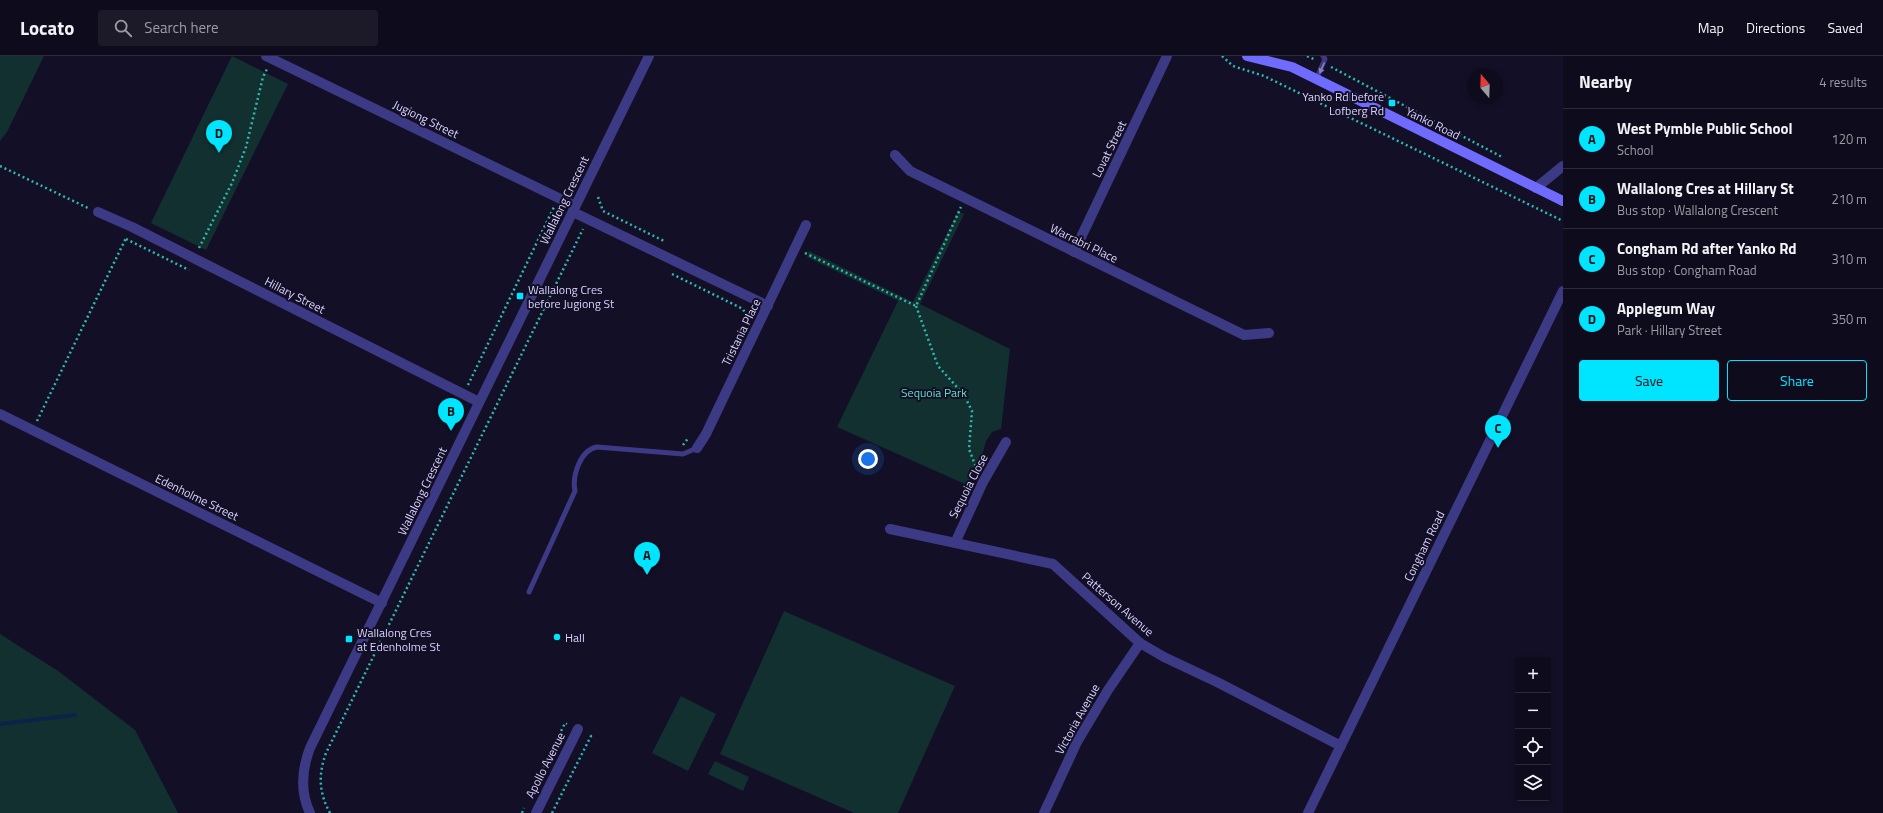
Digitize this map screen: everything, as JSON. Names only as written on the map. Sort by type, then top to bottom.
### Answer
[{"type":"main road","name":"Yanko Road","points":[[1247,56],[1292,68],[1563,201]]},
{"type":"main road","name":"Yanko Road","points":[[1280,56],[1292,68]]},
{"type":"street","name":"Wallalong Crescent","points":[[310,813],[303,791],[303,771],[306,760],[648,56]]},
{"type":"street","name":"Lovat Street","points":[[1074,252],[1168,56]]},
{"type":"street","name":"Jugiong Street","points":[[269,58],[768,306]]},
{"type":"street","name":"Warrabri Place","points":[[895,155],[910,171],[1244,335],[1269,333]]},
{"type":"street","points":[[1536,188],[1563,166]]},
{"type":"street","name":"Hillary Street","points":[[98,212],[132,227],[479,402]]},
{"type":"street","name":"Tristania Place","points":[[697,448],[706,434],[806,225]]},
{"type":"street","name":"Congham Road","points":[[1308,813],[1563,291]]},
{"type":"street","name":"Edenholme Street","points":[[0,414],[382,603]]},
{"type":"street","name":"Sequoia Close","points":[[954,543],[982,482],[1006,442]]},
{"type":"street","name":"Patterson Avenue","points":[[890,529],[1053,564],[1140,643],[1164,657],[1217,682],[1341,746]]},
{"type":"street","name":"Victoria Avenue","points":[[1044,813],[1077,742],[1108,690],[1140,643]]},
{"type":"street","name":"Apollo Avenue","points":[[536,813],[578,730]]},
{"type":"lane","points":[[1316,80],[1324,64],[1325,59],[1323,56]]},
{"type":"lane","points":[[529,592],[575,491],[573,480],[584,454],[590,448],[597,447],[682,454],[697,448]]},
{"type":"path","points":[[1222,56],[1234,66],[1264,76],[1563,221]]},
{"type":"path","points":[[1307,56],[1428,116],[1503,157]]},
{"type":"path","points":[[194,258],[232,183],[243,154],[269,58]]},
{"type":"path","points":[[0,166],[98,212]]},
{"type":"path","points":[[598,197],[603,212],[670,244]]},
{"type":"path","points":[[916,306],[965,198]]},
{"type":"path","points":[[468,385],[554,206]]},
{"type":"path","points":[[330,813],[322,796],[320,782],[322,764],[326,754],[584,226]]},
{"type":"path","points":[[32,430],[132,227]]},
{"type":"path","points":[[582,230],[589,233]]},
{"type":"path","points":[[796,248],[916,306],[938,366],[964,395],[972,411],[969,449],[982,482]]},
{"type":"path","points":[[666,271],[743,309],[748,320],[747,327]]},
{"type":"path","points":[[532,792],[566,723]]},
{"type":"path","points":[[552,813],[591,736]]},
{"type":"path","points":[[522,813],[525,806]]},
{"type":"green space","points":[[0,56],[44,56],[7,132],[0,141]]},
{"type":"green space","points":[[232,56],[288,84],[206,250],[151,223]]},
{"type":"green space","name":"Sequoia Park","points":[[958,211],[964,214],[920,304],[1010,349],[1001,429],[992,432],[986,441],[983,452],[967,485],[837,427],[898,301],[807,257],[809,251],[913,302]]},
{"type":"green space","points":[[784,611],[955,686],[898,813],[854,813],[720,754]]},
{"type":"green space","points":[[0,634],[58,671],[135,730],[178,813],[0,813]]},
{"type":"green space","points":[[681,696],[716,714],[688,771],[652,753]]},
{"type":"green space","points":[[715,761],[749,777],[743,791],[708,774]]},
{"type":"waterway","points":[[0,724],[75,715]]},
{"type":"place","name":"Yanko Rd before Lofberg Rd","points":[[1392,103]]},
{"type":"place","name":"Applegum Way","points":[[219,153]]},
{"type":"place","name":"Wallalong Cres before Jugiong St","points":[[520,296]]},
{"type":"place","name":"Wallalong Cres at Hillary St","points":[[451,431]]},
{"type":"place","name":"Congham Rd after Yanko Rd","points":[[1498,448]]},
{"type":"place","name":"West Pymble Public School","points":[[647,575]]},
{"type":"place","name":"Hall","points":[[557,637]]},
{"type":"place","name":"Wallalong Cres at Edenholme St","points":[[349,639]]}]
